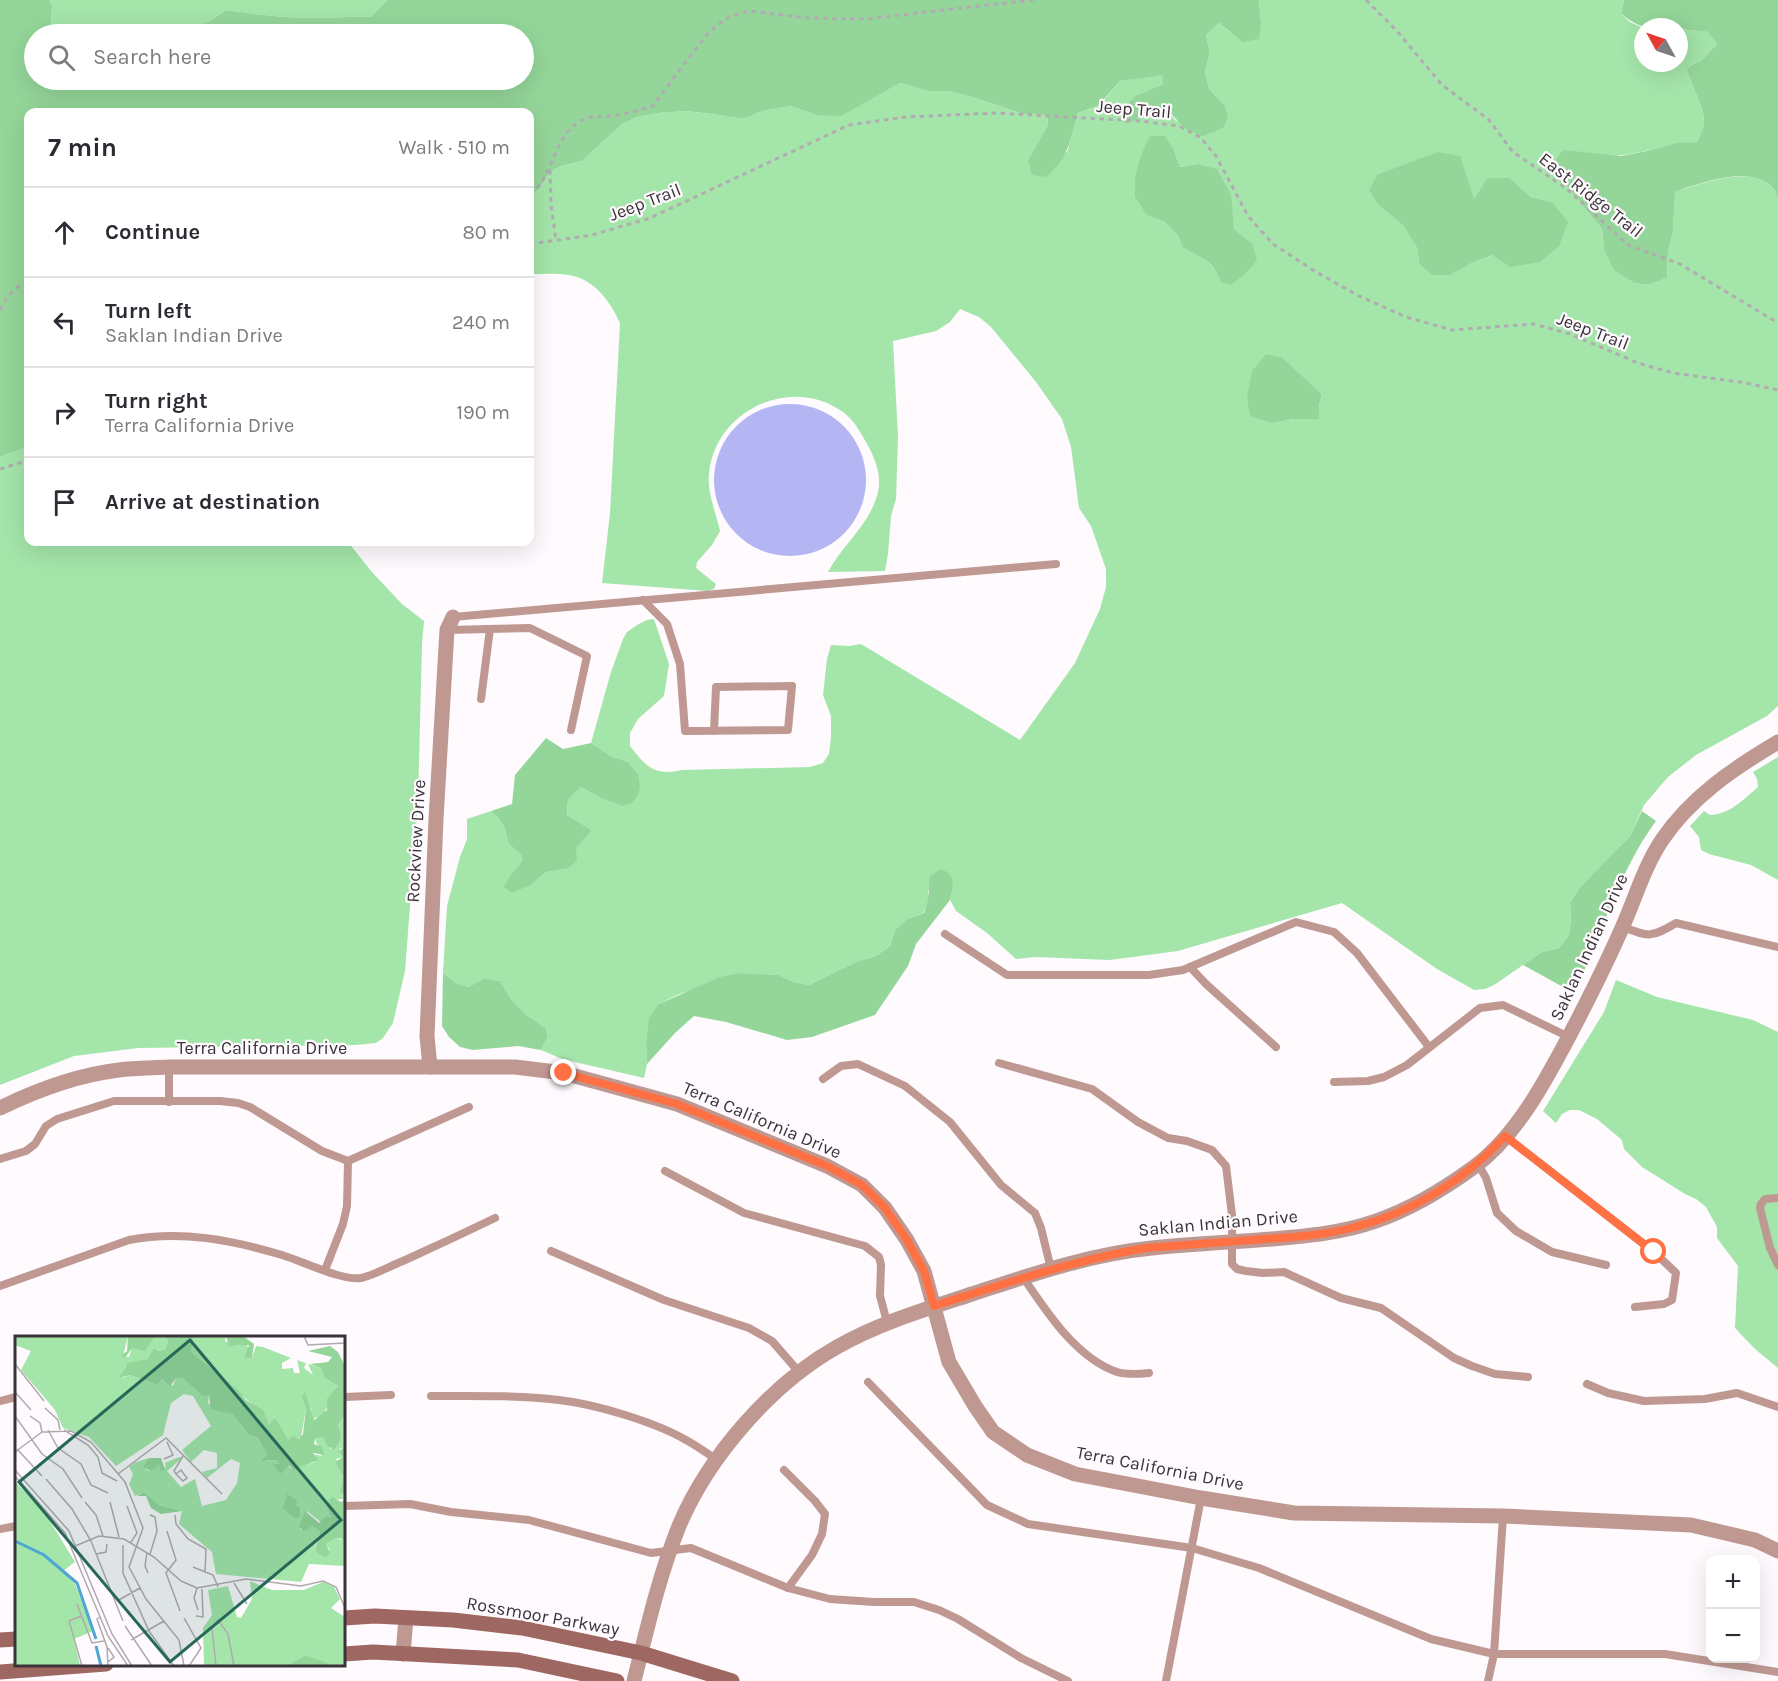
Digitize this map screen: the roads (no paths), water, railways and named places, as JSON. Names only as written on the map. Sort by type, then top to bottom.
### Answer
[{"type":"street","name":"Rockview Drive","points":[[430,1067],[427,1036],[436,819],[450,624]]},
{"type":"street","name":"Saklan Indian Drive","points":[[634,1681],[658,1588],[679,1526],[702,1480],[746,1424],[799,1372],[835,1347],[887,1322],[1023,1277],[1088,1260],[1146,1248],[1304,1236],[1338,1231],[1376,1221],[1404,1210],[1435,1193],[1478,1164],[1505,1136],[1547,1077],[1597,982],[1648,866],[1663,839],[1685,812],[1713,784],[1778,742]]},
{"type":"street","name":"Terra California Drive","points":[[0,1108],[38,1091],[117,1070],[170,1067],[515,1067],[564,1073],[677,1104],[827,1166],[862,1185],[885,1208],[907,1240],[924,1271],[949,1362],[993,1432],[1027,1455],[1075,1474],[1294,1513],[1503,1516],[1691,1525],[1755,1540],[1778,1551]]},
{"type":"street","name":"Rossmoor Parkway","points":[[345,1618],[375,1616],[453,1620],[522,1628],[641,1653],[732,1681]]},
{"type":"street","points":[[403,1654],[406,1618]]},
{"type":"street","points":[[0,1640],[15,1639]]},
{"type":"street","points":[[345,1654],[373,1652],[518,1660],[617,1681]]},
{"type":"street","points":[[0,1672],[91,1666]]},
{"type":"lane","points":[[450,624],[643,600],[1056,564]]},
{"type":"lane","points":[[643,600],[666,624],[680,663],[685,731],[714,731],[788,730],[792,686],[716,687],[714,731]]},
{"type":"lane","points":[[450,624],[490,629],[530,628],[587,656],[571,730]]},
{"type":"lane","points":[[481,699],[490,629]]},
{"type":"lane","points":[[945,934],[1007,975],[1149,975],[1183,970],[1296,922],[1334,932],[1357,953],[1429,1047]]},
{"type":"lane","points":[[1623,927],[1646,936],[1660,933],[1676,923],[1778,947]]},
{"type":"lane","points":[[1190,967],[1276,1047]]},
{"type":"lane","points":[[1334,1082],[1368,1081],[1384,1077],[1407,1065],[1480,1008],[1503,1005],[1569,1037]]},
{"type":"lane","points":[[999,1063],[1092,1089],[1138,1122],[1168,1138],[1187,1141],[1212,1150],[1226,1166],[1232,1215],[1232,1264],[1237,1269],[1263,1273],[1284,1272],[1341,1298],[1381,1308],[1454,1358],[1472,1366],[1495,1374],[1528,1377]]},
{"type":"lane","points":[[823,1079],[840,1066],[858,1064],[905,1086],[950,1122],[1001,1185],[1035,1213],[1051,1269]]},
{"type":"lane","points":[[169,1102],[170,1067]]},
{"type":"lane","points":[[0,1159],[26,1151],[35,1144],[46,1126],[57,1119],[114,1101],[238,1103],[249,1107],[322,1151],[348,1161],[469,1107]]},
{"type":"lane","points":[[1505,1136],[1654,1252],[1676,1273],[1672,1300],[1664,1304],[1635,1307]]},
{"type":"lane","points":[[325,1270],[343,1224],[347,1206],[348,1161]]},
{"type":"lane","points":[[1478,1164],[1486,1178],[1497,1213],[1516,1231],[1552,1252],[1606,1264]]},
{"type":"lane","points":[[665,1171],[744,1213],[865,1246],[879,1257],[881,1264],[880,1296],[887,1322]]},
{"type":"lane","points":[[1778,1197],[1765,1198],[1760,1208],[1770,1248],[1778,1265]]},
{"type":"lane","points":[[0,1286],[129,1240],[150,1236],[196,1236],[221,1240],[274,1253],[344,1276],[360,1278],[433,1248],[495,1218]]},
{"type":"lane","points":[[551,1251],[664,1300],[749,1328],[772,1341],[799,1372]]},
{"type":"lane","points":[[1023,1277],[1054,1323],[1092,1358],[1117,1372],[1133,1374],[1149,1372]]},
{"type":"lane","points":[[868,1382],[987,1505],[1028,1524],[1192,1548],[1259,1569],[1431,1640],[1494,1654],[1665,1654],[1778,1672]]},
{"type":"lane","points":[[1587,1384],[1608,1393],[1644,1401],[1705,1399],[1737,1393],[1778,1407]]},
{"type":"lane","points":[[345,1397],[392,1395]]},
{"type":"lane","points":[[430,1396],[497,1396],[562,1400],[628,1416],[660,1428],[686,1439],[717,1460]]},
{"type":"lane","points":[[0,1401],[15,1397]]},
{"type":"lane","points":[[784,1470],[825,1514],[822,1534],[812,1555],[788,1588]]},
{"type":"lane","points":[[1166,1681],[1201,1498]]},
{"type":"lane","points":[[345,1506],[410,1504],[451,1512],[529,1520],[651,1553],[691,1548],[788,1588],[830,1599],[914,1602],[939,1610],[958,1619],[1020,1658],[1068,1681]]},
{"type":"lane","points":[[1488,1681],[1494,1654],[1503,1516]]},
{"type":"lane","points":[[0,1529],[15,1526]]}]
